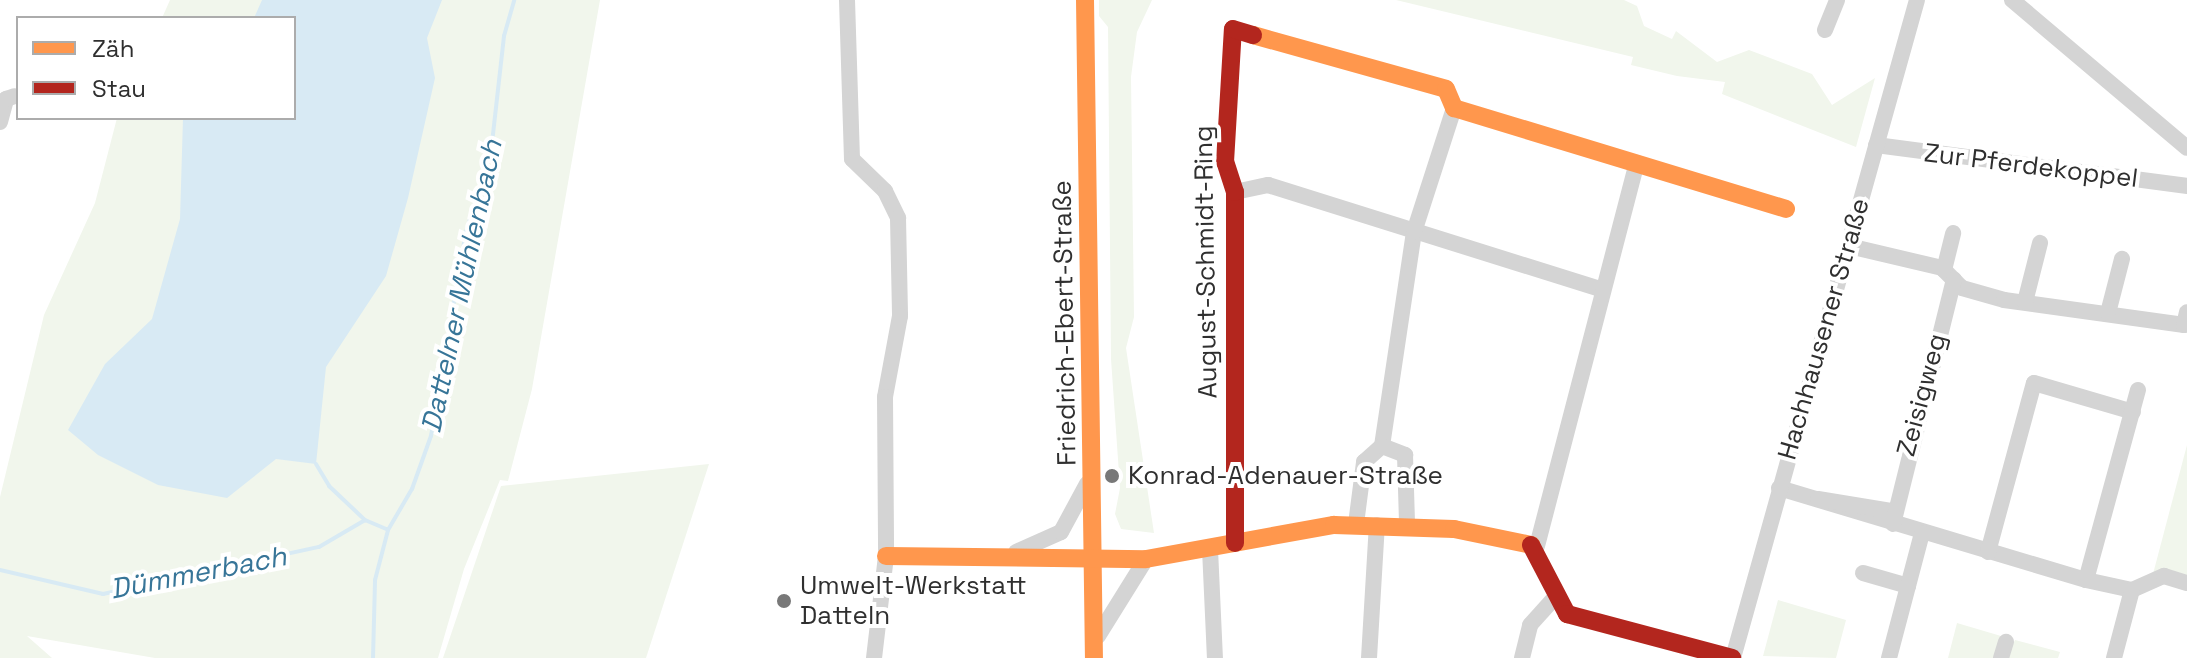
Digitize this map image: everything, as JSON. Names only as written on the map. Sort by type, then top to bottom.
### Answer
[{"type":"street","points":[[847,0],[852,159],[885,191],[898,218],[897,351],[885,397],[886,556],[874,658]]},
{"type":"street","name":"Friedrich-Ebert-Straße","points":[[1085,0],[1094,652]]},
{"type":"street","points":[[1825,30],[1837,0]]},
{"type":"street","name":"Hachhausener Straße","points":[[1732,658],[1917,0]]},
{"type":"street","points":[[2012,0],[2187,148]]},
{"type":"street","name":"August-Schmidt-Ring","points":[[1235,543],[1235,192],[1225,162],[1233,29],[1446,89],[1454,108],[1786,209]]},
{"type":"street","points":[[0,122],[6,99],[15,96]]},
{"type":"street","points":[[1382,446],[1414,232],[1454,108]]},
{"type":"street","name":"Zur Pferdekoppel","points":[[1876,145],[2187,186]]},
{"type":"street","points":[[1637,163],[1537,546],[1567,614],[1732,658]]},
{"type":"street","points":[[1235,192],[1268,185],[1603,290]]},
{"type":"street","name":"Zeisigweg","points":[[1892,518],[1949,275],[1953,233]]},
{"type":"street","points":[[2025,302],[2040,243]]},
{"type":"street","points":[[1849,246],[1949,275],[1962,288],[2025,302],[2184,325],[2187,313]]},
{"type":"street","points":[[2108,313],[2122,259]]},
{"type":"street","points":[[1988,552],[2034,383],[2133,412]]},
{"type":"street","points":[[2086,580],[2138,390]]},
{"type":"street","points":[[1356,524],[1367,454],[1382,446],[1405,455],[1407,524]]},
{"type":"street","points":[[1013,553],[1061,532],[1093,471]]},
{"type":"street","points":[[1779,488],[1892,518],[1922,533],[2086,580],[2132,590],[2164,576],[2187,583]]},
{"type":"street","points":[[886,556],[1013,553],[1146,559],[1356,524],[1407,524],[1537,546]]},
{"type":"street","points":[[1369,658],[1377,525]]},
{"type":"street","points":[[1889,658],[1922,533]]},
{"type":"street","points":[[1210,549],[1215,658]]},
{"type":"street","name":"Friedrich-Ebert-Straße","points":[[1094,652],[1146,559]]},
{"type":"street","points":[[1863,573],[1908,586]]},
{"type":"street","points":[[2114,658],[2132,590]]},
{"type":"street","points":[[1522,658],[1530,625],[1557,595]]},
{"type":"shaded area","points":[[170,0],[600,0],[532,389],[508,481],[500,480],[464,569],[438,658],[155,658],[27,636],[52,658],[0,658],[0,497],[44,315],[95,203],[116,120],[296,120],[296,16],[163,16]]},
{"type":"shaded area","points":[[262,0],[442,0],[427,38],[435,78],[408,198],[386,276],[326,367],[316,464],[276,459],[227,498],[158,485],[98,455],[68,430],[105,364],[152,319],[180,219],[183,120],[296,120],[296,16],[255,16]]},
{"type":"shaded area","points":[[1099,0],[1152,0],[1137,32],[1131,77],[1134,317],[1126,348],[1154,533],[1121,529],[1115,514],[1120,488],[1111,359],[1108,27],[1099,16]]},
{"type":"shaded area","points":[[1396,0],[1624,0],[1637,6],[1644,26],[1672,39],[1676,31],[1717,62],[1749,50],[1812,74],[1832,105],[1875,78],[1856,147],[1722,94],[1725,82],[1677,76],[1631,65],[1633,57]]},
{"type":"shaded area","points":[[2187,445],[2187,575],[2153,574]]},
{"type":"shaded area","points":[[709,464],[646,658],[443,658],[501,486]]},
{"type":"shaded area","points":[[1778,600],[1846,620],[1836,658],[1763,656]]},
{"type":"shaded area","points":[[1957,623],[2001,636],[1998,658],[1948,658]]},
{"type":"shaded area","points":[[2015,640],[2060,652],[2058,658],[2006,658]]},
{"type":"waterway","name":"Dattelner Mühlenbach","points":[[373,658],[375,580],[388,530],[412,489],[431,436],[466,232],[491,152],[504,36],[514,0]]},
{"type":"waterway","points":[[316,464],[329,486],[365,520]]},
{"type":"waterway","name":"Dümmerbach","points":[[0,570],[103,594],[319,547],[365,520],[388,530]]},
{"type":"traffic: slow","points":[[1085,0],[1094,658]]},
{"type":"traffic: slow","points":[[1253,35],[1446,89],[1454,108],[1786,209]]},
{"type":"traffic: slow","points":[[886,556],[1146,559],[1334,525],[1454,529],[1531,545]]},
{"type":"traffic: jam","points":[[1235,543],[1235,192],[1225,162],[1233,29],[1253,35]]},
{"type":"traffic: jam","points":[[1531,545],[1567,614],[1732,658]]},
{"type":"place","name":"Konrad-Adenauer-Straße","points":[[1112,476]]},
{"type":"place","name":"Umwelt-Werkstatt Datteln","points":[[784,601]]}]
